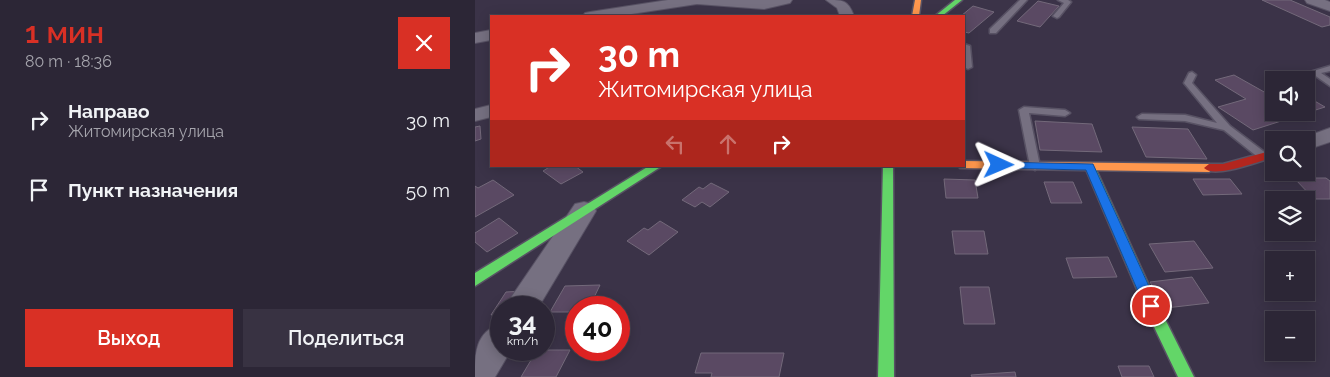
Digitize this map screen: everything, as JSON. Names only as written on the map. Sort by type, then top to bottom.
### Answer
[{"type":"street","points":[[597,15],[697,0],[764,5],[785,0]]},
{"type":"street","points":[[833,0],[844,6],[847,15]]},
{"type":"street","points":[[916,15],[918,0]]},
{"type":"street","points":[[939,15],[959,0]]},
{"type":"street","points":[[1313,0],[1330,7]]},
{"type":"street","points":[[475,38],[490,35]]},
{"type":"street","points":[[475,115],[490,111]]},
{"type":"street","points":[[1315,139],[1330,135]]},
{"type":"street","points":[[965,165],[1223,168],[1265,155]]},
{"type":"street","points":[[475,280],[655,167]]},
{"type":"street","points":[[886,377],[888,167]]},
{"type":"street","points":[[1090,167],[1151,306],[1186,377]]},
{"type":"street","points":[[529,296],[585,210]]},
{"type":"street","points":[[476,377],[490,355]]},
{"type":"lane","points":[[993,32],[1024,0]]},
{"type":"lane","points":[[1057,16],[1068,2],[1061,0]]},
{"type":"lane","points":[[965,46],[968,67]]},
{"type":"lane","points":[[1330,68],[1314,72],[1330,83]]},
{"type":"lane","points":[[1192,75],[1188,83],[1227,128],[1265,152]]},
{"type":"lane","points":[[1035,166],[1024,110],[1065,113]]},
{"type":"lane","points":[[1142,117],[1185,118],[1227,128]]},
{"type":"building","points":[[1262,0],[1290,0],[1330,17],[1330,25],[1322,27]]},
{"type":"building","points":[[1038,1],[1059,6],[1040,27],[1017,21]]},
{"type":"building","points":[[973,6],[994,12],[969,33],[965,32],[965,15],[962,15]]},
{"type":"building","points":[[1234,75],[1265,92],[1265,121],[1281,121],[1253,130],[1218,107],[1246,99],[1215,80]]},
{"type":"building","points":[[1315,101],[1325,107],[1315,110]]},
{"type":"building","points":[[1035,121],[1092,124],[1102,152],[1040,150]]},
{"type":"building","points":[[480,126],[481,139],[475,141],[475,127]]},
{"type":"building","points":[[1132,127],[1188,129],[1207,159],[1146,157]]},
{"type":"building","points":[[549,167],[576,167],[583,172],[561,184],[543,171]]},
{"type":"building","points":[[1315,178],[1326,178],[1330,181],[1330,199],[1315,199],[1315,191],[1306,191],[1297,181],[1315,181]]},
{"type":"building","points":[[944,179],[975,180],[978,198],[946,198]]},
{"type":"building","points":[[1193,179],[1230,179],[1242,194],[1203,195]]},
{"type":"building","points":[[493,180],[514,195],[475,217],[475,186],[478,188]]},
{"type":"building","points":[[1044,182],[1073,182],[1082,203],[1051,203]]},
{"type":"building","points":[[711,183],[729,192],[710,207],[702,202],[695,207],[682,200],[699,187],[703,189]]},
{"type":"building","points":[[499,218],[518,233],[487,252],[475,242],[475,233]]},
{"type":"building","points":[[660,221],[678,232],[649,255],[627,241],[644,228],[648,230]]},
{"type":"building","points":[[952,231],[984,231],[988,254],[955,254]]},
{"type":"building","points":[[1194,241],[1213,268],[1165,272],[1149,244]]},
{"type":"building","points":[[1108,257],[1117,277],[1073,278],[1066,258]]},
{"type":"building","points":[[1192,277],[1209,303],[1166,308],[1150,282]]},
{"type":"building","points":[[600,285],[595,296],[565,296],[565,312],[555,312],[555,303],[565,286]]},
{"type":"building","points":[[960,287],[989,287],[995,324],[964,324]]},
{"type":"building","points":[[524,291],[521,296],[503,296],[506,292]]},
{"type":"building","points":[[555,350],[565,350],[565,360],[556,377],[521,377],[530,361],[555,361]]},
{"type":"building","points":[[701,353],[784,353],[779,377],[711,377],[712,373],[695,373]]},
{"type":"building","points":[[1118,366],[1149,366],[1154,377],[1122,377]]},
{"type":"building","points":[[1015,372],[1016,377],[972,377],[971,375]]},
{"type":"traffic: fast","points":[[939,15],[959,0]]},
{"type":"traffic: fast","points":[[475,280],[655,167]]},
{"type":"traffic: fast","points":[[886,377],[888,167]]},
{"type":"traffic: fast","points":[[1090,167],[1151,306],[1186,377]]},
{"type":"traffic: slow","points":[[916,15],[918,0]]},
{"type":"traffic: slow","points":[[965,165],[1209,168]]},
{"type":"traffic: jam","points":[[1209,168],[1223,168],[1265,156]]},
{"type":"route","points":[[999,165],[1090,167],[1151,306]]}]
